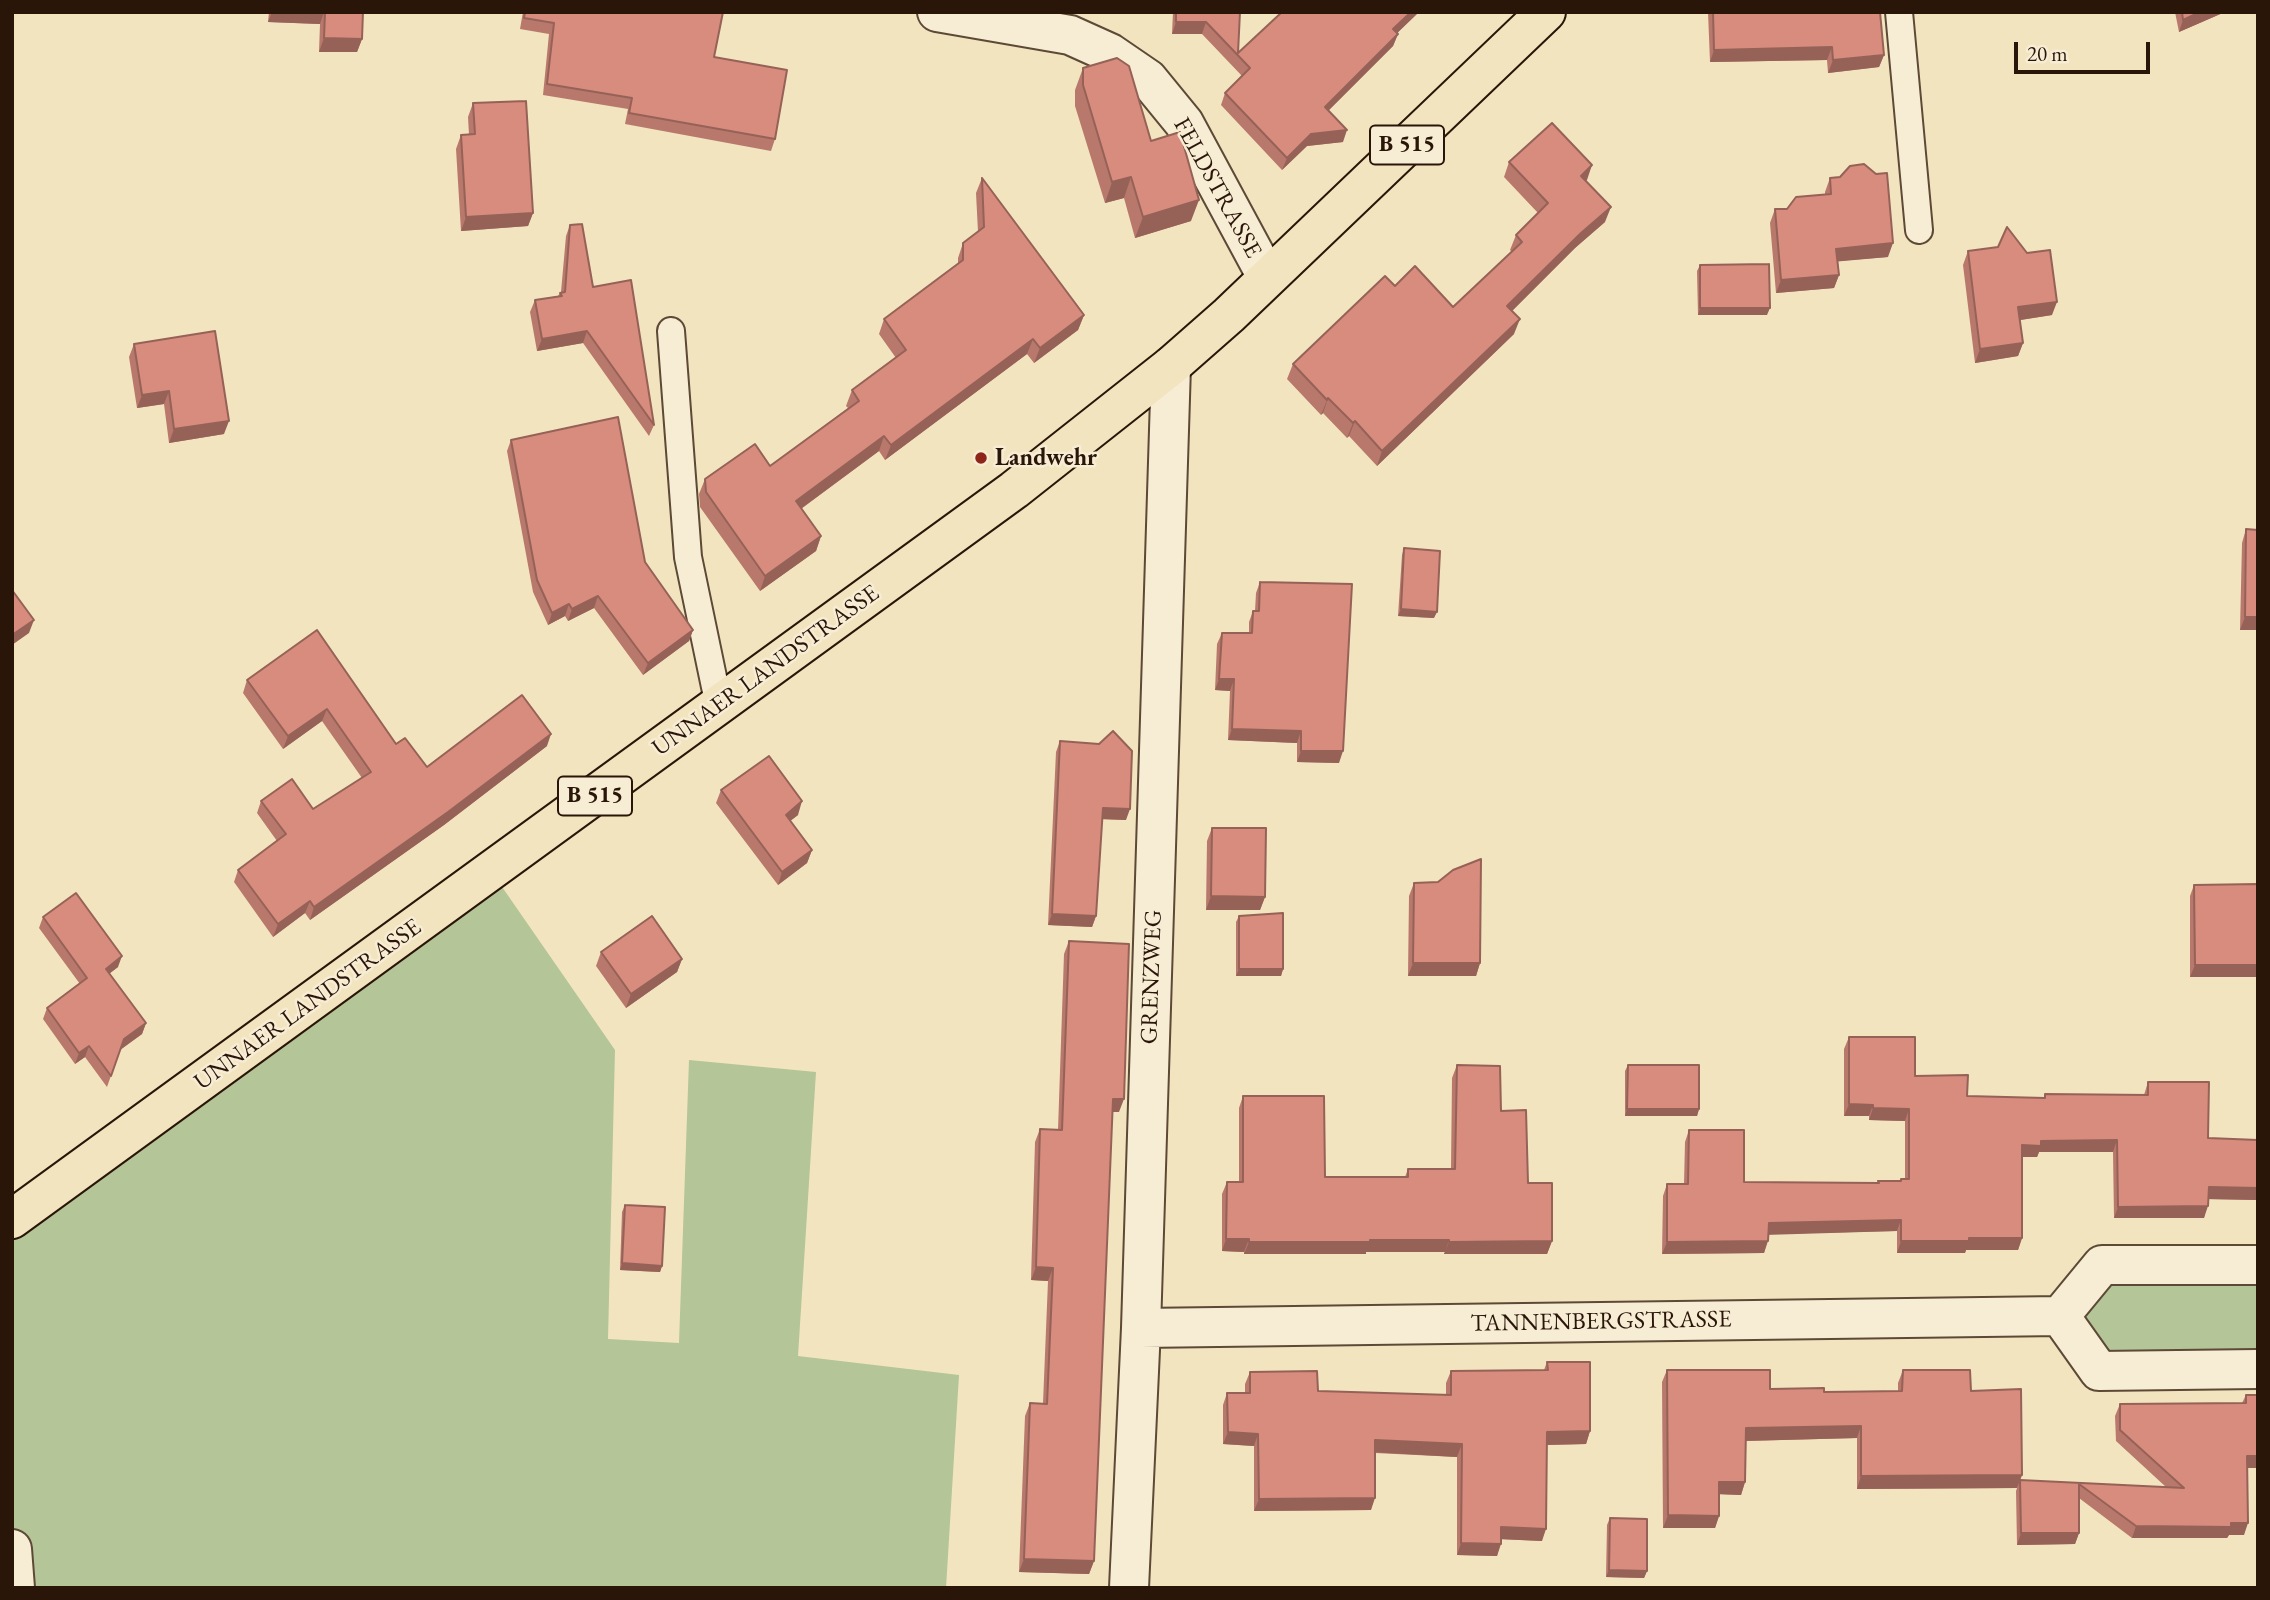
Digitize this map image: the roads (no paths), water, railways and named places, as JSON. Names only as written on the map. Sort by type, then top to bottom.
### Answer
[{"type":"main road","name":"B 515","points":[[1267,277],[1546,12]]},
{"type":"main road","name":"UNNAER LANDSTRASSE","points":[[12,1219],[1014,490],[1171,366],[1267,277]]},
{"type":"street","name":"FELDSTRASSE","points":[[937,12],[1070,35],[1110,52],[1148,79],[1184,122],[1267,277]]},
{"type":"street","name":"GRENZWEG","points":[[1129,1588],[1141,1328],[1171,366]]},
{"type":"street","points":[[2258,1265],[2102,1265],[2060,1316],[2099,1371],[2258,1368]]},
{"type":"street","name":"TANNENBERGSTRASSE","points":[[1141,1328],[2060,1316]]},
{"type":"street","points":[[12,1549],[15,1588]]},
{"type":"lane","points":[[1899,12],[1919,230]]},
{"type":"lane","points":[[671,331],[688,557],[719,706]]},
{"type":"place","name":"Landwehr","points":[[981,458]]}]
